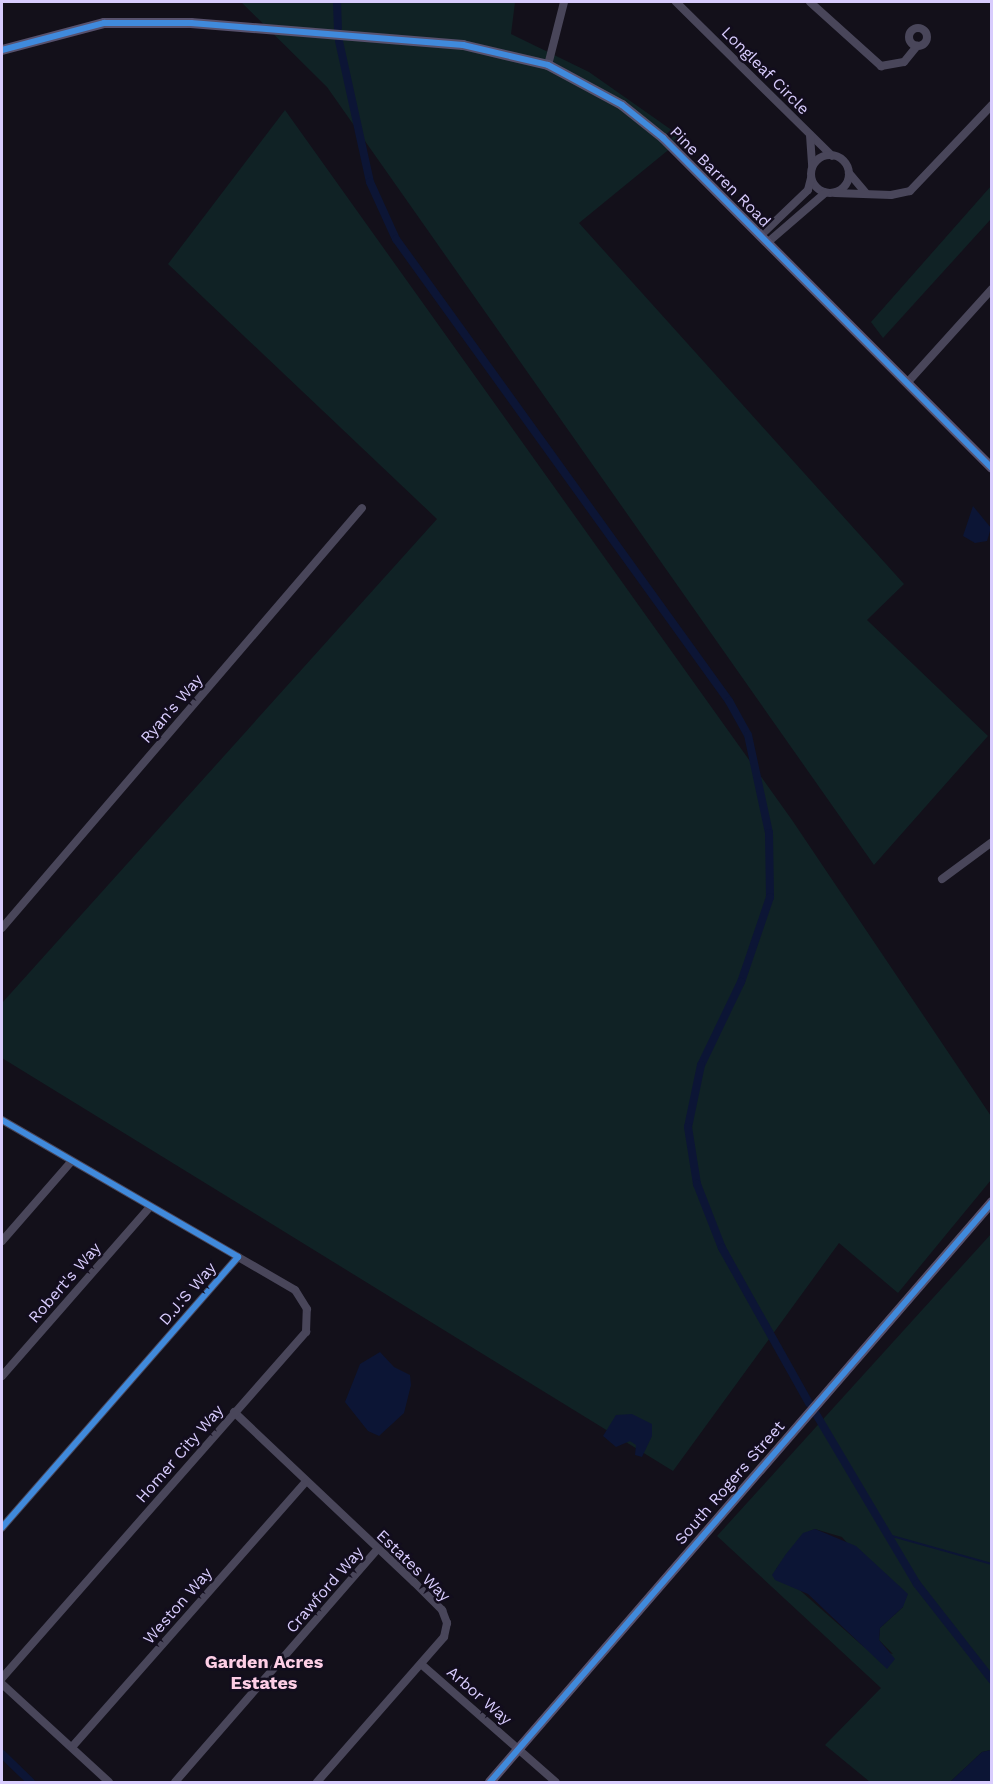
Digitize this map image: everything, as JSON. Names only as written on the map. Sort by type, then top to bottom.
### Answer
[{"type":"main road","name":"Pine Barren Road","points":[[2,50],[104,23],[191,22],[463,45],[548,65],[637,117],[764,240],[992,468]]},
{"type":"main road","name":"South Rogers Street","points":[[490,1782],[992,1202]]},
{"type":"street","points":[[548,65],[564,2]]},
{"type":"street","name":"Longleaf Circle","points":[[676,2],[684,5],[832,156],[845,163],[849,173],[865,192]]},
{"type":"street","points":[[810,2],[881,66],[904,62],[917,46]]},
{"type":"street","points":[[764,240],[825,193],[865,192],[891,195],[914,188],[992,105]]},
{"type":"street","name":"Longleaf Circle","points":[[810,135],[812,178]]},
{"type":"street","points":[[812,169],[820,159],[832,156]]},
{"type":"street","points":[[835,193],[845,186],[849,173]]},
{"type":"street","points":[[764,240],[808,190],[812,178]]},
{"type":"street","points":[[812,178],[825,193]]},
{"type":"street","points":[[907,383],[992,289]]},
{"type":"street","name":"Ryan's Way","points":[[2,928],[362,508]]},
{"type":"street","points":[[942,879],[992,842]]},
{"type":"street","name":"D.J.'S Way","points":[[2,1120],[149,1208],[238,1257],[2,1528]]},
{"type":"street","points":[[2,1241],[71,1162]]},
{"type":"street","name":"Robert's Way","points":[[2,1376],[149,1208]]},
{"type":"street","name":"Homer City Way","points":[[2,1678],[297,1343],[308,1319],[295,1290],[238,1257]]},
{"type":"street","name":"Estates Way","points":[[234,1412],[305,1483],[445,1615],[444,1637],[317,1782]]},
{"type":"street","name":"Weston Way","points":[[72,1747],[305,1483]]},
{"type":"street","name":"Crawford Way","points":[[175,1782],[377,1550]]},
{"type":"street","name":"Arbor Way","points":[[421,1664],[556,1782]]},
{"type":"street","points":[[2,1684],[109,1782]]},
{"type":"shaded area","points":[[241,2],[515,2],[511,34],[589,72],[683,138],[579,223],[904,584],[867,620],[988,736],[874,865],[327,87]]},
{"type":"shaded area","points":[[285,110],[792,820],[991,1116],[991,1180],[898,1293],[839,1243],[673,1471],[2,1058],[2,1003],[437,519],[168,264]]},
{"type":"shaded area","points":[[991,186],[991,219],[883,338],[871,322]]},
{"type":"shaded area","points":[[991,1234],[991,1750],[982,1752],[950,1782],[870,1782],[825,1745],[881,1688],[717,1536]],"holes":[[[815,1529],[842,1537],[903,1607],[880,1628],[879,1640],[893,1654],[864,1647],[776,1569],[803,1534]]]},
{"type":"water","points":[[973,506],[991,528],[987,541],[975,543],[963,536]]},
{"type":"water","points":[[380,1352],[394,1367],[410,1375],[411,1385],[404,1413],[379,1436],[368,1431],[345,1402],[360,1364]]},
{"type":"water","points":[[632,1414],[652,1424],[652,1436],[642,1457],[635,1455],[636,1445],[630,1441],[616,1447],[603,1436],[616,1415]]},
{"type":"water","points":[[815,1529],[856,1546],[908,1594],[903,1607],[880,1628],[879,1640],[895,1659],[887,1669],[808,1594],[775,1580],[772,1575],[803,1533]]},
{"type":"water","points":[[991,1750],[991,1782],[950,1782],[982,1752]]},
{"type":"waterway","points":[[337,2],[338,28]]},
{"type":"waterway","points":[[339,41],[370,182],[396,239],[729,701],[748,735],[769,833],[770,897],[741,982],[701,1065],[688,1127],[697,1184],[722,1248],[809,1403]]},
{"type":"waterway","points":[[816,1414],[917,1584],[992,1680]]},
{"type":"waterway","points":[[885,1534],[992,1564]]},
{"type":"waterway","points":[[2,1754],[31,1782]]},
{"type":"cycle path","points":[[2,50],[104,23],[191,23],[463,45],[548,65],[622,105],[663,138],[992,468]]},
{"type":"cycle path","points":[[2,1120],[238,1257],[2,1528]]},
{"type":"cycle path","points":[[490,1782],[992,1202]]},
{"type":"district","name":"Garden Acres Estates","points":[[264,1673]]}]
